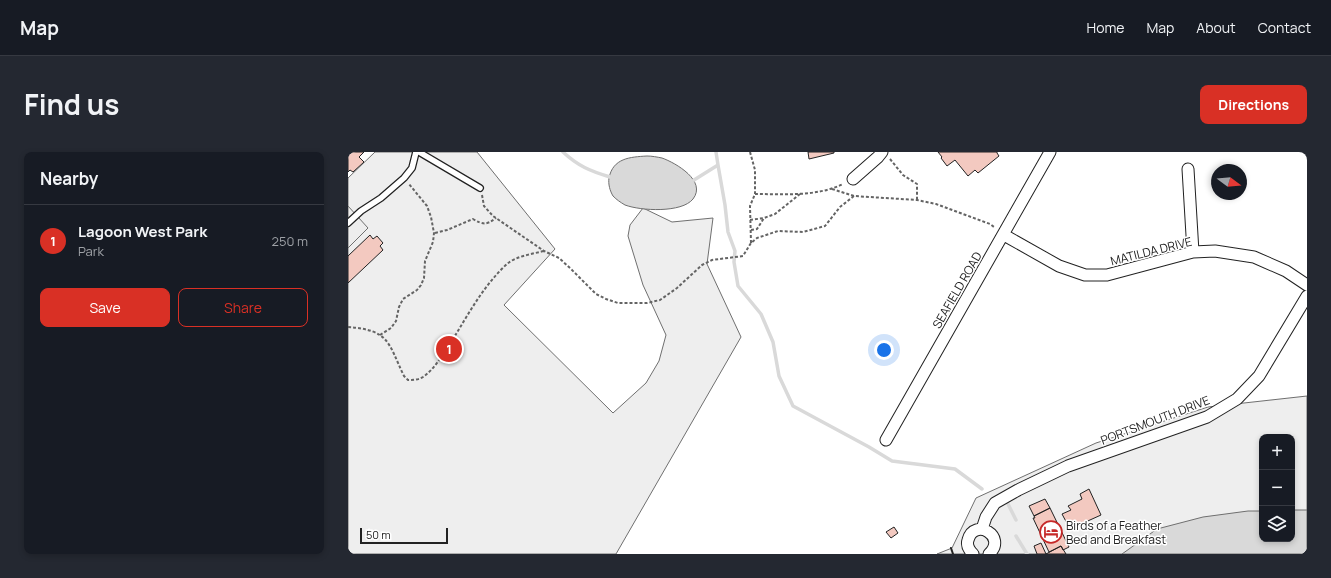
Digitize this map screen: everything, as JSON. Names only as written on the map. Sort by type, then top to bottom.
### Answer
[{"type":"street","name":"SEAFIELD ROAD","points":[[886,440],[1050,152]]},
{"type":"street","points":[[853,179],[878,157],[886,154]]},
{"type":"street","points":[[1188,169],[1193,252]]},
{"type":"street","name":"MATILDA DRIVE","points":[[1004,235],[1059,266],[1086,275],[1107,276],[1193,252],[1215,251],[1254,257],[1286,272],[1307,285]]},
{"type":"street","name":"PORTSMOUTH DRIVE","points":[[982,530],[986,517],[995,503],[1018,490],[1068,466],[1207,417],[1237,399],[1259,376],[1307,296]]},
{"type":"street","points":[[973,554],[967,546],[968,539],[975,531],[982,530],[990,532],[992,535],[994,541],[994,552]]},
{"type":"lane","points":[[348,223],[361,211],[381,198],[404,178],[412,168],[416,152]]},
{"type":"lane","points":[[419,152],[480,188]]},
{"type":"path","points":[[750,152],[755,170],[755,194],[750,206],[751,243]]},
{"type":"path","points":[[886,154],[903,175],[917,184],[917,200]]},
{"type":"path","points":[[380,335],[391,328],[396,321],[399,307],[403,299],[421,286],[424,278],[425,262],[433,242],[434,233],[427,206],[404,178]]},
{"type":"path","points":[[755,194],[800,194],[832,189],[853,179]]},
{"type":"path","points":[[480,188],[484,206],[496,218],[544,251],[559,258],[596,294],[618,303],[647,303],[660,300],[677,288],[702,266],[712,260],[743,256],[751,243],[757,238],[778,231],[803,232],[825,226],[840,207],[854,196]]},
{"type":"path","points":[[832,189],[854,196],[917,200],[936,204],[990,224],[1004,235]]},
{"type":"path","points":[[750,220],[764,218],[775,214],[800,194]]},
{"type":"path","points":[[434,233],[447,230],[473,219],[484,224],[490,223],[496,218]]},
{"type":"path","points":[[751,230],[756,229],[764,218]]},
{"type":"path","points":[[348,327],[363,328],[374,331],[380,335],[387,342],[404,376],[408,380],[422,378],[433,368],[476,300],[507,264],[513,259],[544,251]]},
{"type":"shaded area","points":[[375,152],[477,152],[555,249],[504,305],[613,413],[646,383],[659,361],[666,335],[643,285],[628,236],[630,225],[643,208],[672,222],[713,218],[707,264],[741,337],[616,554],[348,554],[348,178]]},
{"type":"shaded area","points":[[647,156],[668,160],[682,168],[693,179],[696,186],[696,192],[693,199],[688,204],[671,209],[641,209],[625,205],[613,196],[610,190],[609,178],[614,166],[629,158]]},
{"type":"shaded area","points":[[348,206],[368,228],[348,248]]},
{"type":"shaded area","points":[[1307,396],[1307,554],[937,554],[952,548],[976,498],[1096,443],[1208,407]]},
{"type":"shaded area","points":[[1295,510],[1307,510],[1307,554],[1122,554],[1157,529],[1203,517],[1259,511],[1259,542],[1295,542]]},
{"type":"building","points":[[350,152],[364,152],[359,157],[364,162],[353,172],[350,170],[348,172],[348,154]]},
{"type":"building","points":[[808,152],[834,152],[834,153],[809,159]]},
{"type":"building","points":[[938,152],[997,152],[999,156],[978,173],[975,170],[968,176],[955,160],[947,166]]},
{"type":"building","points":[[370,235],[373,239],[377,236],[383,243],[380,246],[383,250],[348,283],[348,256]]},
{"type":"building","points":[[1089,489],[1101,515],[1070,529],[1062,514],[1071,510],[1068,506],[1082,499],[1080,494]]},
{"type":"building","points":[[1045,499],[1050,508],[1034,516],[1029,506]]},
{"type":"building","name":"Birds of a Feather Bed and Breakfast","points":[[1050,508],[1069,547],[1063,550],[1061,546],[1049,552],[1033,518],[1035,518],[1034,516]]},
{"type":"building","points":[[894,527],[898,533],[891,538],[886,532]]},
{"type":"building","points":[[1041,543],[1046,554],[1037,554],[1034,546]]},
{"type":"building","points":[[1061,546],[1066,554],[1046,554]]},
{"type":"waterway","points":[[563,152],[585,168],[610,177]]},
{"type":"waterway","points":[[694,180],[718,165],[716,152]]},
{"type":"waterway","points":[[718,165],[728,232],[735,251],[734,262],[738,286],[761,314],[773,342],[779,376],[793,406],[892,461],[955,469],[982,489]]},
{"type":"waterway","points":[[1008,504],[1016,520]]},
{"type":"waterway","points":[[1016,536],[1027,554]]},
{"type":"wall","points":[[951,548],[953,554]]},
{"type":"place","name":"Lagoon West Park","points":[[449,349]]},
{"type":"place","name":"Birds of a Feather Bed and Breakfast","points":[[1051,532]]}]
